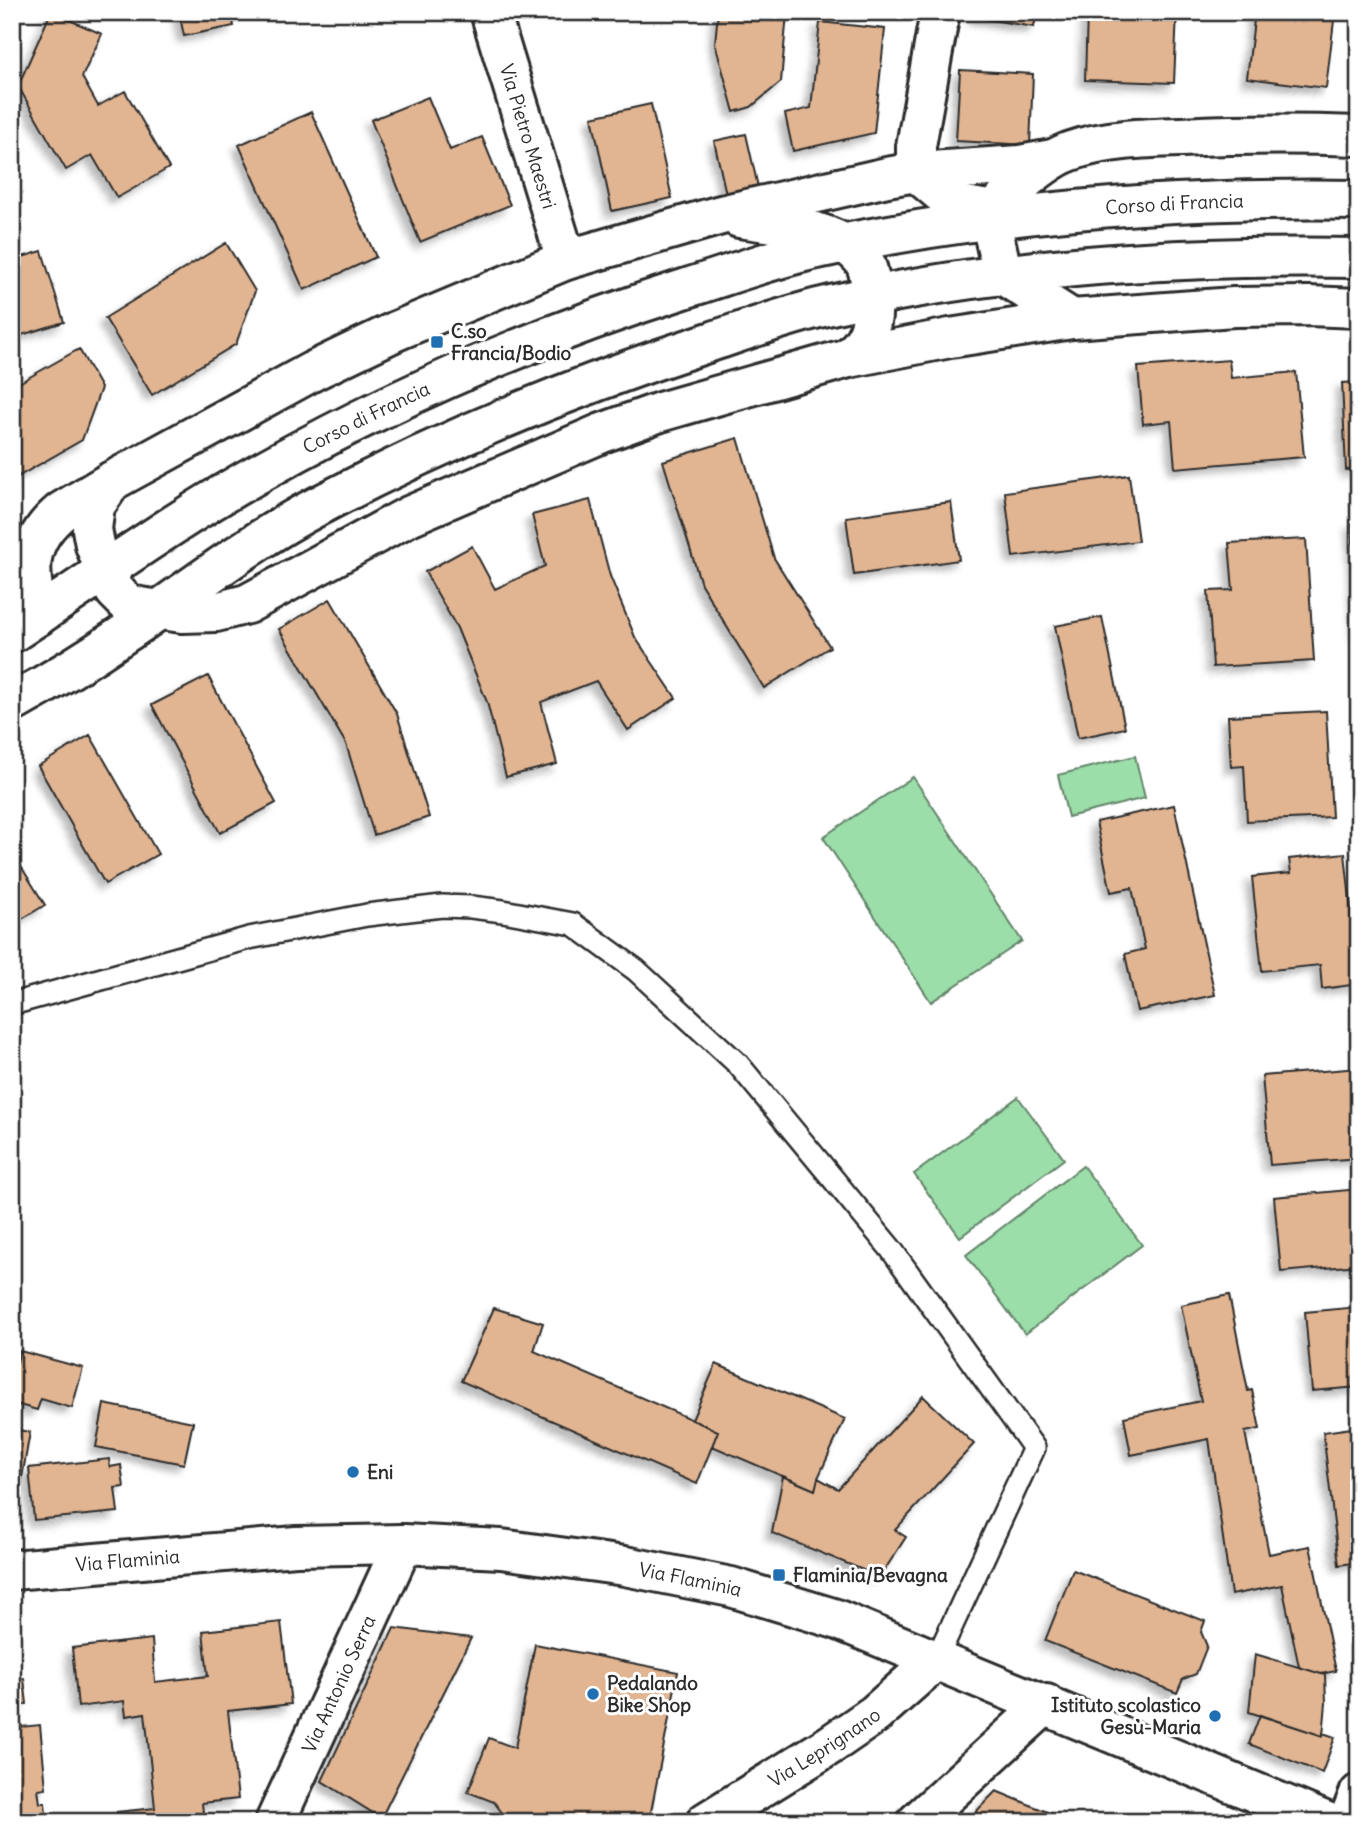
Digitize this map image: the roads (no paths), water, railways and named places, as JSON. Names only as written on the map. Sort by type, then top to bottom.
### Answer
[{"type":"street","name":"Via Pietro Maestri","points":[[490,12],[566,260]]},
{"type":"street","points":[[916,172],[916,146],[940,12]]},
{"type":"street","name":"Corso di Francia","points":[[25,625],[33,551],[41,532],[62,511],[325,365],[396,331],[566,260],[721,215],[916,172],[1020,165],[1053,159],[1087,147],[1150,138],[1234,135],[1359,136]]},
{"type":"street","name":"Corso di Francia","points":[[990,218],[1009,195],[1053,159]]},
{"type":"street","name":"Corso di Francia","points":[[916,172],[954,204],[982,209],[990,218]]},
{"type":"street","name":"Corso di Francia","points":[[25,625],[104,571],[265,470],[317,442],[465,370],[529,343],[669,294],[808,251],[990,218],[1079,208],[1212,200],[1359,200]]},
{"type":"street","name":"Corso di Francia","points":[[721,215],[776,223],[846,244]]},
{"type":"street","points":[[990,218],[1003,275],[1072,319]]},
{"type":"street","points":[[846,244],[861,258],[866,267],[872,296],[872,328],[861,347],[848,358]]},
{"type":"street","points":[[12,703],[118,638],[242,552],[318,506],[493,423],[574,388],[656,359],[814,310],[872,296],[1003,275],[1116,265],[1252,258],[1359,258]]},
{"type":"street","points":[[112,481],[95,506],[92,522],[93,537],[104,571],[115,591],[125,601],[140,607],[216,612],[247,604],[409,516],[602,433],[660,412],[848,358],[950,338],[1072,319],[1234,307],[1359,308]]},
{"type":"street","name":"Via Flaminia","points":[[12,1570],[296,1546],[403,1544],[470,1547],[625,1566],[731,1587],[836,1619],[1327,1822]]},
{"type":"street","name":"Via Antonio Serra","points":[[275,1822],[403,1544]]},
{"type":"street","name":"Via Leprignano","points":[[706,1822],[875,1714],[936,1660]]},
{"type":"street","points":[[917,1822],[1046,1704]]},
{"type":"street","points":[[1348,1822],[1359,1794]]},
{"type":"lane","points":[[12,1004],[249,938],[367,915],[442,906],[471,907],[573,924],[636,970],[738,1064],[891,1249],[1034,1448],[936,1660]]},
{"type":"place","name":"C.so Francia/Bodio","points":[[437,342]]},
{"type":"place","name":"Eni","points":[[353,1472]]},
{"type":"place","name":"Flaminia/Bevagna","points":[[779,1575]]},
{"type":"place","name":"Pedalando Bike Shop","points":[[593,1694]]},
{"type":"place","name":"Istituto scolastico Gesù-Maria","points":[[1215,1716]]}]
